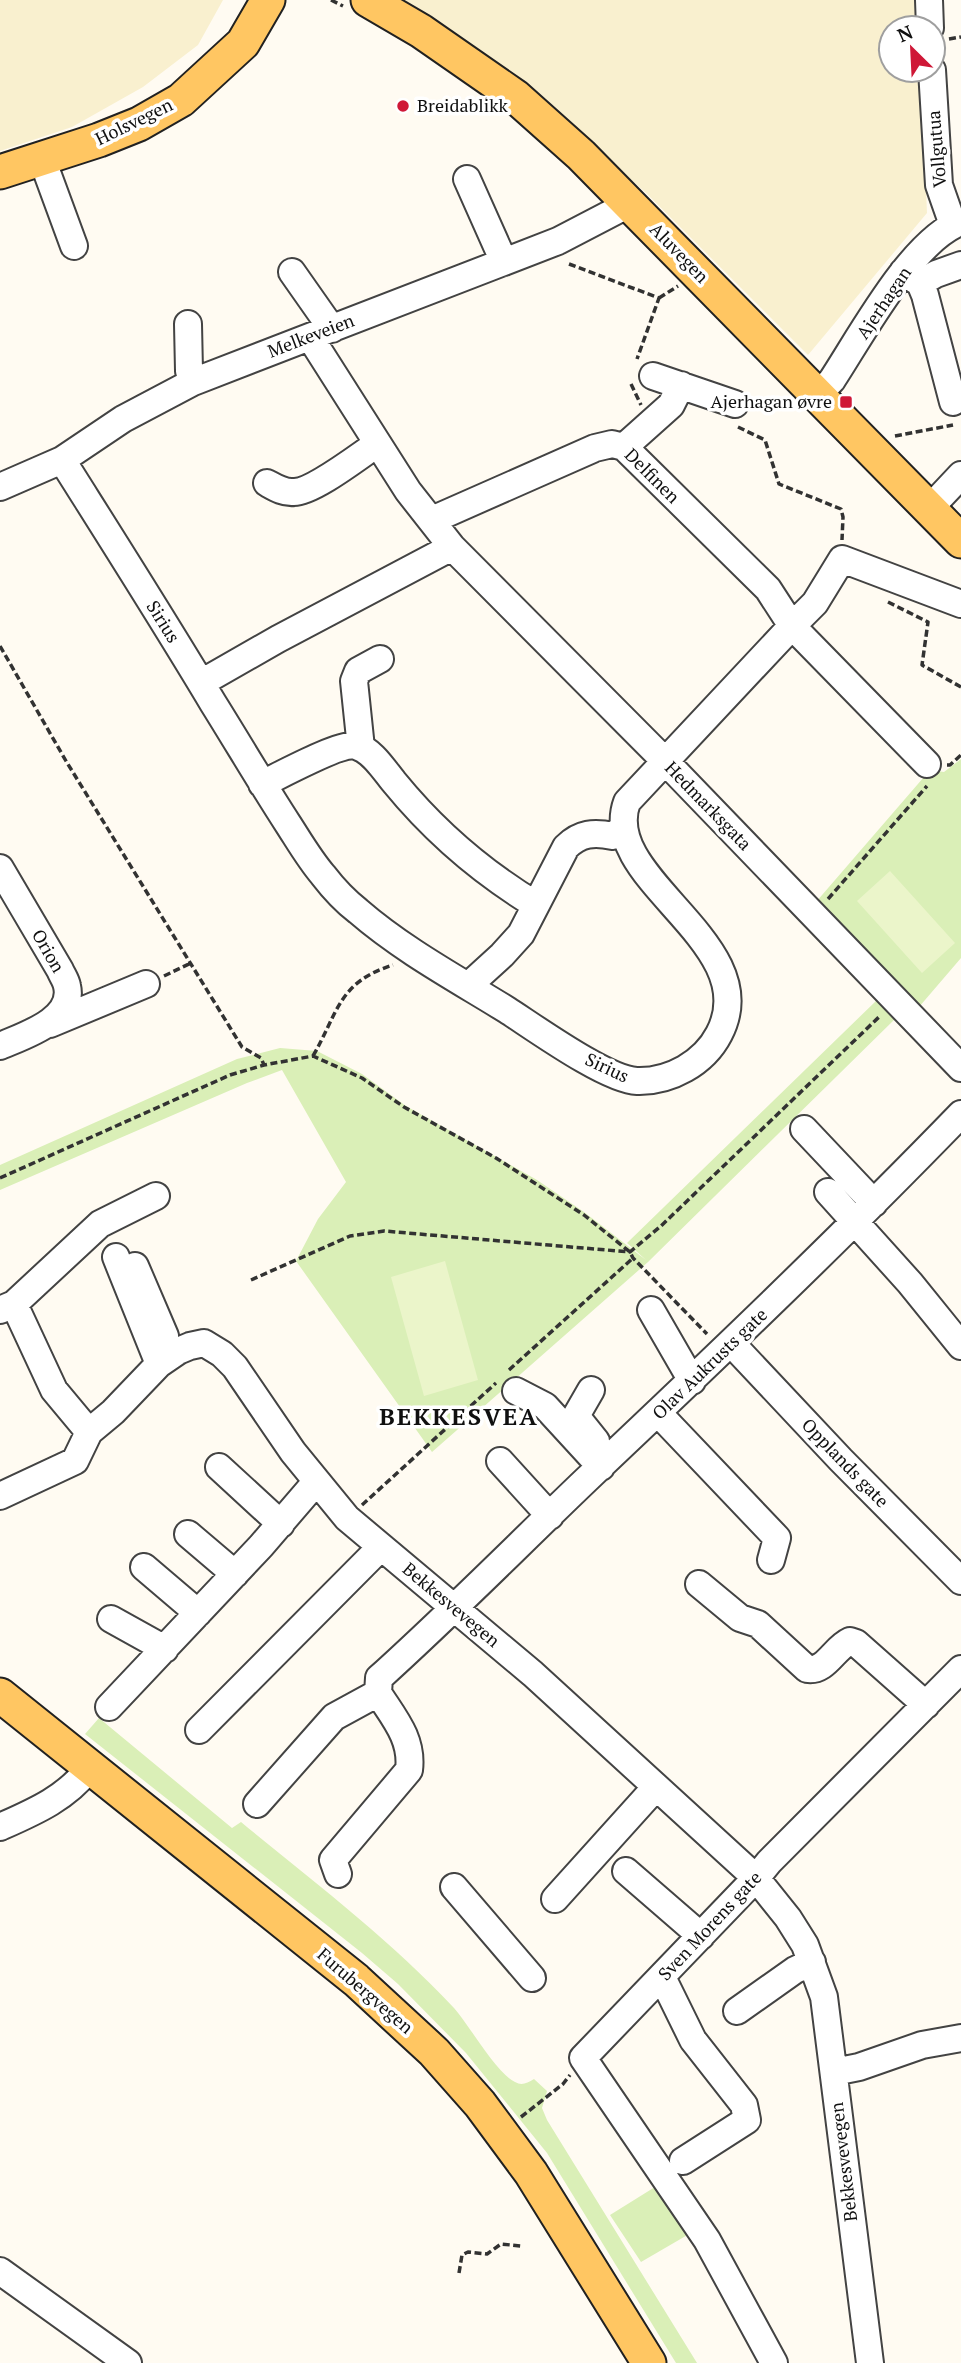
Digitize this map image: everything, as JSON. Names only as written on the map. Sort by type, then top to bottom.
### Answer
[{"type":"main road","name":"Holsvegen","points":[[0,172],[99,141],[139,124],[181,100],[243,43],[268,0]]},
{"type":"main road","name":"Aluvegen","points":[[368,0],[421,31],[516,97],[631,203],[961,541]]},
{"type":"main road","name":"Furubergvegen","points":[[0,1695],[356,1980],[434,2052],[480,2104],[531,2173],[649,2363]]},
{"type":"street","name":"Vollgutua","points":[[933,84],[939,185],[957,224]]},
{"type":"street","points":[[42,159],[74,246]]},
{"type":"street","points":[[467,179],[503,262]]},
{"type":"street","name":"Melkeveien","points":[[0,487],[62,460],[123,419],[193,382],[558,241],[631,203]]},
{"type":"street","name":"Ajerhagan","points":[[818,395],[912,278],[921,250],[934,238],[957,224]]},
{"type":"street","points":[[957,413],[912,278],[936,274],[961,265]]},
{"type":"street","name":"Hedmarksgata","points":[[292,272],[377,444],[408,491],[453,547],[665,761],[961,1068]]},
{"type":"street","points":[[188,324],[189,371],[193,382]]},
{"type":"street","points":[[640,372],[681,385],[732,413]]},
{"type":"street","points":[[624,447],[671,405],[681,385]]},
{"type":"street","points":[[267,484],[281,491],[295,493],[309,488],[377,444]]},
{"type":"street","name":"Delfinen","points":[[432,520],[595,448],[612,444],[624,447],[768,589],[792,626],[928,775]]},
{"type":"street","name":"Sirius","points":[[62,460],[262,784],[322,874],[357,910],[412,951],[555,1041],[617,1076],[636,1081],[670,1075],[688,1068],[706,1053],[720,1032],[726,1009],[726,986],[720,965],[645,869],[629,846],[623,828]]},
{"type":"street","points":[[929,509],[961,475]]},
{"type":"street","points":[[201,683],[278,639],[453,547]]},
{"type":"street","points":[[468,986],[521,934],[566,847],[573,839],[597,833],[612,836],[623,828],[622,815],[627,802],[815,603],[842,559],[961,604]]},
{"type":"street","points":[[361,748],[354,681],[358,671],[380,659]]},
{"type":"street","points":[[262,784],[336,749],[355,745],[374,758],[444,836],[513,891],[536,905]]},
{"type":"street","name":"Orion","points":[[0,868],[61,970],[68,988],[65,1003],[46,1026]]},
{"type":"street","points":[[0,1046],[146,984]]},
{"type":"street","name":"Olav Aukrusts gate","points":[[378,1693],[379,1678],[728,1348],[961,1114]]},
{"type":"street","points":[[804,1129],[874,1203]]},
{"type":"street","points":[[828,1192],[910,1283],[961,1346]]},
{"type":"street","points":[[89,1432],[54,1390],[7,1307],[100,1224],[156,1196]]},
{"type":"street","points":[[125,1261],[159,1364]]},
{"type":"street","points":[[651,1311],[692,1381]]},
{"type":"street","name":"Bekkesvevegen","points":[[0,1496],[75,1461],[89,1432],[113,1412],[159,1364],[178,1351],[204,1343],[222,1354],[235,1367],[293,1452],[347,1518],[533,1674],[756,1878],[788,1918],[812,1962],[824,1997],[870,2363]]},
{"type":"street","name":"Opplands gate","points":[[728,1348],[961,1581]]},
{"type":"street","points":[[591,1390],[576,1416],[605,1463]]},
{"type":"street","points":[[516,1391],[545,1406],[605,1463]]},
{"type":"street","points":[[658,1413],[778,1538],[771,1560]]},
{"type":"street","points":[[500,1461],[550,1517]]},
{"type":"street","points":[[219,1467],[281,1524]]},
{"type":"street","points":[[109,1707],[235,1574],[317,1482]]},
{"type":"street","points":[[188,1534],[235,1574]]},
{"type":"street","points":[[200,1730],[381,1546]]},
{"type":"street","points":[[145,1567],[198,1613]]},
{"type":"street","points":[[699,1584],[740,1618],[758,1624],[807,1669],[821,1667],[841,1645],[850,1641],[856,1643],[926,1705]]},
{"type":"street","points":[[111,1619],[164,1649]]},
{"type":"street","name":"Sven Morens gate","points":[[774,2363],[712,2249],[583,2058],[769,1862],[961,1669]]},
{"type":"street","points":[[257,1804],[334,1717],[378,1693],[404,1732],[410,1757],[409,1770],[332,1860],[338,1874]]},
{"type":"street","points":[[0,1827],[58,1798],[80,1780],[90,1767]]},
{"type":"street","points":[[555,1899],[656,1787]]},
{"type":"street","points":[[626,1871],[701,1936]]},
{"type":"street","points":[[454,1887],[532,1978]]},
{"type":"street","points":[[737,2011],[795,1970],[812,1962]]},
{"type":"street","points":[[662,1977],[693,2040],[744,2105],[747,2120],[682,2161]]},
{"type":"street","points":[[834,2072],[859,2067],[922,2045],[961,2039]]},
{"type":"street","points":[[0,2271],[128,2363]]},
{"type":"path","points":[[569,264],[659,298]]},
{"type":"path","points":[[650,423],[632,388],[640,372],[659,298],[681,284]]},
{"type":"path","points":[[732,413],[765,440],[779,484],[841,509],[842,559]]},
{"type":"path","points":[[886,438],[957,413]]},
{"type":"path","points":[[880,598],[928,622],[922,665],[961,687]]},
{"type":"path","points":[[0,646],[66,761],[242,1047],[261,1058],[264,1065]]},
{"type":"path","points":[[813,916],[928,775]]},
{"type":"path","points":[[313,1056],[326,1034],[337,1004],[363,977],[401,963],[412,951]]},
{"type":"path","points":[[146,984],[191,963]]},
{"type":"path","points":[[251,1280],[350,1236],[384,1231],[630,1252],[662,1226],[896,1001]]},
{"type":"path","points":[[0,1178],[230,1075],[264,1065],[313,1056],[362,1078],[404,1107],[496,1158],[584,1215],[630,1252],[633,1258],[728,1348]]},
{"type":"path","points":[[347,1518],[633,1258]]},
{"type":"path","points":[[516,2121],[563,2084]]},
{"type":"path","points":[[459,2273],[462,2255],[468,2252],[487,2254],[500,2244],[521,2246]]},
{"type":"shaded area","points":[[0,0],[223,0],[198,45],[143,87],[72,127],[0,151]]},
{"type":"shaded area","points":[[389,0],[918,0],[918,14],[877,14],[877,84],[922,84],[927,213],[808,355],[645,192],[524,85]]},
{"type":"green space","points":[[961,759],[961,958],[919,1007],[816,902],[930,770],[944,772]]},
{"type":"green space","points":[[890,871],[955,943],[922,973],[857,901]]},
{"type":"green space","points":[[877,1000],[896,1018],[648,1262],[432,1452],[296,1261],[318,1219],[346,1182],[282,1070],[0,1190],[0,1165],[237,1059],[280,1048],[317,1051],[362,1074],[406,1106],[537,1180],[646,1260],[627,1243]]},
{"type":"green space","points":[[445,1261],[478,1380],[424,1396],[391,1277]]},
{"type":"green space","points":[[99,1718],[232,1828],[241,1822],[378,1935],[454,2008],[508,2077],[520,2084],[534,2079],[547,2091],[542,2108],[547,2120],[697,2363],[676,2363],[547,2153],[466,2053],[398,1984],[362,1953],[85,1734]]},
{"type":"green space","points":[[663,2182],[696,2230],[641,2262],[610,2215]]},
{"type":"place","name":"Breidablikk","points":[[403,106]]},
{"type":"place","name":"Ajerhagan øvre","points":[[846,402]]},
{"type":"district","name":"BEKKESVEA","points":[[459,1417]]}]
